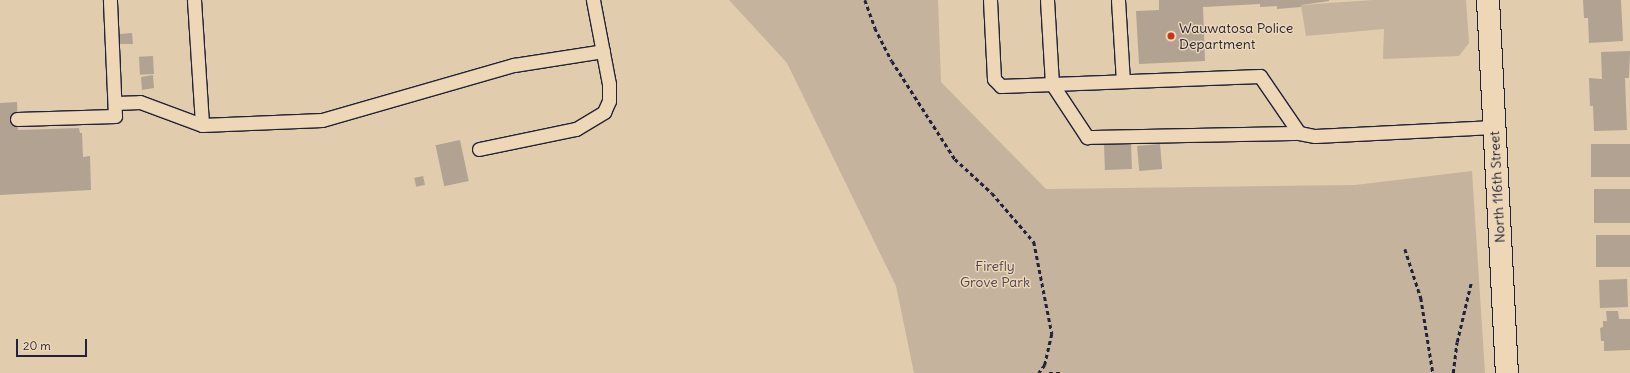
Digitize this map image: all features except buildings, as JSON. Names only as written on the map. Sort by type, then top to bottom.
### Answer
[{"type":"street","name":"North 116th Street","points":[[1488,0],[1507,373]]},
{"type":"lane","points":[[18,119],[116,116],[110,0]]},
{"type":"lane","points":[[194,0],[202,125]]},
{"type":"lane","points":[[479,149],[576,129],[604,112],[609,101],[610,84],[593,0]]},
{"type":"lane","points":[[990,0],[994,79],[1001,86],[1260,76],[1299,133]]},
{"type":"lane","points":[[1047,0],[1052,84],[1087,136],[1299,133],[1315,136],[1494,127]]},
{"type":"lane","points":[[1118,0],[1123,81]]},
{"type":"lane","points":[[115,103],[140,102],[202,125],[322,120],[514,65],[603,51]]},
{"type":"path","points":[[865,0],[875,28],[892,62],[955,159],[992,193],[1034,242],[1052,334],[1045,365],[1039,373]]},
{"type":"path","points":[[1405,249],[1421,298],[1433,373]]},
{"type":"path","points":[[1453,373],[1457,342],[1471,283]]},
{"type":"path","points":[[1049,373],[1060,373]]},
{"type":"green space","name":"Firefly Grove Park","points":[[729,0],[938,0],[941,82],[1046,189],[1355,185],[1472,171],[1485,373],[914,373],[896,286],[787,63]]},
{"type":"green space","points":[[1373,0],[1466,0],[1469,43],[1459,56],[1383,59],[1384,29],[1306,36],[1301,5]]},
{"type":"place","name":"Wauwatosa Police Department","points":[[1171,36]]}]
